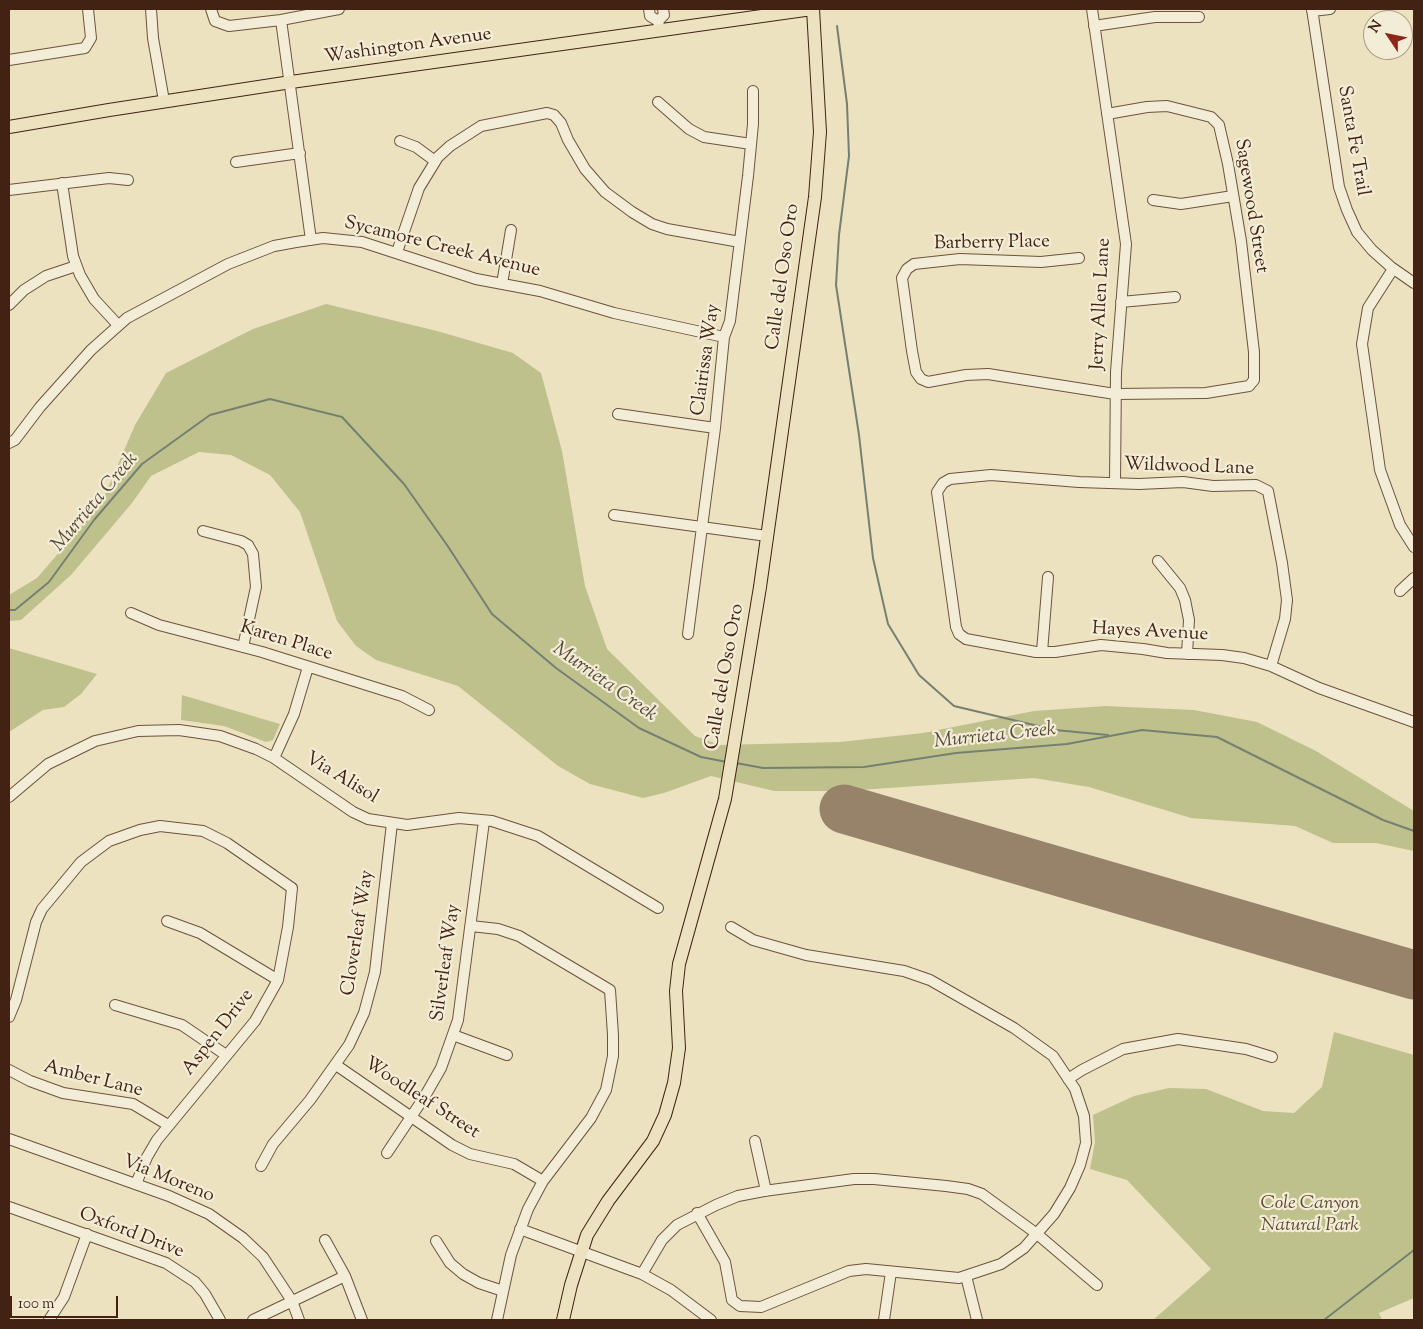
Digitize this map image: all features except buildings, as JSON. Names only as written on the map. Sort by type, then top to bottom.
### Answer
[{"type":"main road","name":"Washington Avenue","points":[[9,127],[164,101],[659,26],[813,9]]},
{"type":"main road","name":"Calle del Oso Oro","points":[[563,1320],[581,1250],[600,1213],[653,1141],[670,1100],[679,1048],[676,991],[679,964],[725,799],[767,536],[818,166],[819,89],[813,9]]},
{"type":"street","points":[[9,60],[85,48],[91,38],[88,9]]},
{"type":"street","points":[[151,9],[153,38],[164,101]]},
{"type":"street","points":[[210,9],[215,22],[229,26],[281,20],[339,9]]},
{"type":"street","points":[[650,9],[650,16],[659,26],[664,15],[663,9]]},
{"type":"street","name":"Jerry Allen Lane","points":[[1092,9],[1126,244],[1115,394],[1115,483]]},
{"type":"street","points":[[1312,10],[1330,9]]},
{"type":"street","name":"Santa Fe Trail","points":[[1312,10],[1342,194],[1357,232],[1372,250],[1414,283]]},
{"type":"street","points":[[1094,26],[1155,17],[1200,17]]},
{"type":"street","points":[[281,20],[292,82],[312,240]]},
{"type":"street","name":"Clairissa Way","points":[[688,634],[715,428],[724,337],[730,321],[740,242],[751,144],[754,91]]},
{"type":"street","points":[[658,102],[689,129],[704,136],[751,144]]},
{"type":"street","name":"Sagewood Street","points":[[1107,114],[1147,107],[1167,106],[1211,117],[1219,125],[1234,196],[1253,343],[1254,380],[1249,386],[1206,393],[1115,394]]},
{"type":"street","points":[[397,252],[419,188],[435,161],[450,146],[481,126],[547,113],[554,115],[561,123],[568,140],[585,169],[605,192],[632,212],[652,224],[667,229],[740,242]]},
{"type":"street","points":[[400,141],[416,148],[435,161]]},
{"type":"street","points":[[236,162],[300,154]]},
{"type":"street","points":[[9,190],[109,178],[128,180]]},
{"type":"street","points":[[62,183],[76,266],[94,299],[118,325]]},
{"type":"street","points":[[1153,200],[1181,204],[1234,196]]},
{"type":"street","points":[[502,284],[511,230]]},
{"type":"street","name":"Sycamore Creek Avenue","points":[[9,443],[15,440],[40,407],[91,350],[118,325],[149,305],[228,264],[274,246],[323,238],[362,242],[476,279],[540,291],[659,324],[724,337]]},
{"type":"street","name":"Barberry Place","points":[[1079,258],[1041,262],[960,259],[914,264],[902,278],[916,372],[920,379],[928,382],[939,378],[988,374],[1115,394]]},
{"type":"street","points":[[9,305],[24,290],[46,276],[76,266]]},
{"type":"street","points":[[1394,269],[1368,308],[1362,344],[1380,470],[1400,525],[1414,547]]},
{"type":"street","points":[[1121,302],[1175,297]]},
{"type":"street","points":[[618,414],[715,428]]},
{"type":"street","name":"Wildwood Lane","points":[[937,492],[943,483],[950,479],[991,475],[1115,483],[1183,482],[1214,486],[1256,485],[1268,491],[1287,600],[1285,619],[1271,666]]},
{"type":"street","name":"Hayes Avenue","points":[[937,492],[954,615],[959,634],[966,639],[982,644],[1042,652],[1101,646],[1187,654],[1222,655],[1271,666],[1319,688],[1414,722]]},
{"type":"street","points":[[614,515],[767,536]]},
{"type":"street","points":[[202,531],[242,541],[248,545],[252,554],[256,587],[243,647]]},
{"type":"street","points":[[1158,561],[1180,588],[1185,600],[1189,620],[1187,654]]},
{"type":"street","points":[[1042,652],[1048,577]]},
{"type":"street","points":[[1400,591],[1414,578]]},
{"type":"street","name":"Karen Place","points":[[131,613],[159,625],[243,647],[402,696],[429,710]]},
{"type":"street","points":[[274,758],[294,714],[308,667]]},
{"type":"street","name":"Via Alisol","points":[[9,797],[48,764],[95,741],[138,731],[180,730],[220,736],[256,749],[274,758],[353,812],[368,819],[407,824],[459,818],[484,820],[507,825],[538,836],[658,908]]},
{"type":"street","name":"Silverleaf Way","points":[[387,1153],[412,1117],[441,1068],[453,1035],[461,1004],[484,820]]},
{"type":"street","name":"Cloverleaf Way","points":[[261,1166],[273,1144],[350,1045],[364,1014],[371,990],[392,823]]},
{"type":"street","name":"Aspen Drive","points":[[9,1017],[16,1000],[36,922],[42,909],[81,862],[109,841],[140,830],[160,826],[203,831],[227,843],[292,888],[288,927],[278,980],[256,1021],[168,1125],[147,1157],[136,1184]]},
{"type":"street","points":[[166,921],[200,933],[278,980]]},
{"type":"street","points":[[471,926],[498,929],[518,936],[610,990],[613,1056],[606,1090],[592,1118],[543,1181],[520,1229],[497,1320]]},
{"type":"street","points":[[697,1213],[725,1262],[732,1300],[740,1306],[760,1307],[849,1270],[866,1269],[959,1278],[1001,1264],[1024,1248],[1054,1214],[1070,1188],[1080,1165],[1086,1143],[1084,1116],[1075,1089],[1053,1056],[1014,1028],[930,980],[904,971],[806,955],[753,940],[730,927]]},
{"type":"street","points":[[115,1005],[152,1014],[182,1025],[226,1055]]},
{"type":"street","points":[[453,1035],[507,1055]]},
{"type":"street","points":[[1068,1079],[1124,1049],[1178,1039],[1230,1046],[1272,1057]]},
{"type":"street","name":"Woodleaf Street","points":[[336,1065],[460,1150],[514,1164],[543,1181]]},
{"type":"street","name":"Amber Lane","points":[[9,1070],[30,1081],[63,1093],[133,1104],[168,1125]]},
{"type":"street","name":"Via Moreno","points":[[9,1139],[192,1206],[234,1230],[263,1257],[292,1301],[299,1320]]},
{"type":"street","points":[[755,1141],[766,1191]]},
{"type":"street","points":[[642,1274],[662,1240],[677,1225],[697,1213],[738,1196],[854,1179],[915,1182],[968,1189],[982,1194],[1037,1234],[1097,1285]]},
{"type":"street","name":"Oxford Drive","points":[[9,1207],[166,1263],[182,1271],[205,1294],[220,1320]]},
{"type":"street","points":[[520,1229],[642,1274],[671,1290],[711,1320]]},
{"type":"street","points":[[49,1320],[64,1297],[87,1234]]},
{"type":"street","points":[[325,1240],[345,1276],[362,1320]]},
{"type":"street","points":[[436,1241],[450,1263],[463,1274],[479,1283],[503,1292]]},
{"type":"street","points":[[884,1320],[891,1272]]},
{"type":"street","points":[[253,1320],[345,1276]]},
{"type":"street","points":[[966,1276],[977,1320]]},
{"type":"green space","points":[[326,304],[437,331],[513,353],[541,373],[562,451],[585,586],[607,649],[695,736],[720,745],[840,742],[923,733],[1034,711],[1105,706],[1194,710],[1257,722],[1316,751],[1414,811],[1414,851],[1376,843],[1333,843],[1295,826],[1191,818],[1089,787],[1034,778],[845,791],[774,791],[711,776],[664,793],[643,798],[590,784],[558,766],[458,686],[376,660],[356,646],[337,621],[300,512],[270,475],[231,455],[199,452],[151,476],[132,503],[71,575],[21,620],[9,621],[9,595],[37,578],[101,504],[135,425],[166,373],[253,329]]},
{"type":"green space","points":[[9,648],[97,674],[81,694],[64,707],[43,710],[9,732]]},
{"type":"green space","points":[[182,695],[280,724],[273,740],[266,742],[224,726],[181,720]]},
{"type":"green space","name":"Cole Canyon Natural Park","points":[[1334,1032],[1414,1055],[1414,1298],[1379,1313],[1382,1320],[1153,1320],[1211,1269],[1127,1180],[1090,1169],[1095,1142],[1093,1115],[1134,1096],[1169,1088],[1206,1089],[1263,1111],[1294,1113],[1322,1087]]},
{"type":"waterway","points":[[837,26],[847,104],[849,156],[839,235],[836,285],[859,435],[873,558],[888,624],[919,675],[954,706],[1055,730],[1108,735]]},
{"type":"waterway","name":"Murrieta Creek","points":[[9,610],[15,610],[49,582],[94,520],[142,464],[210,415],[270,399],[342,417],[404,484],[492,614],[556,668],[639,728],[701,757],[727,762]]},
{"type":"waterway","name":"Murrieta Creek","points":[[736,763],[763,768],[864,767],[956,753],[1067,744],[1142,730],[1217,737],[1383,820],[1414,831]]},
{"type":"waterway","points":[[1324,1320],[1414,1250]]},
{"type":"runway","points":[[844,809],[1414,975]]}]
